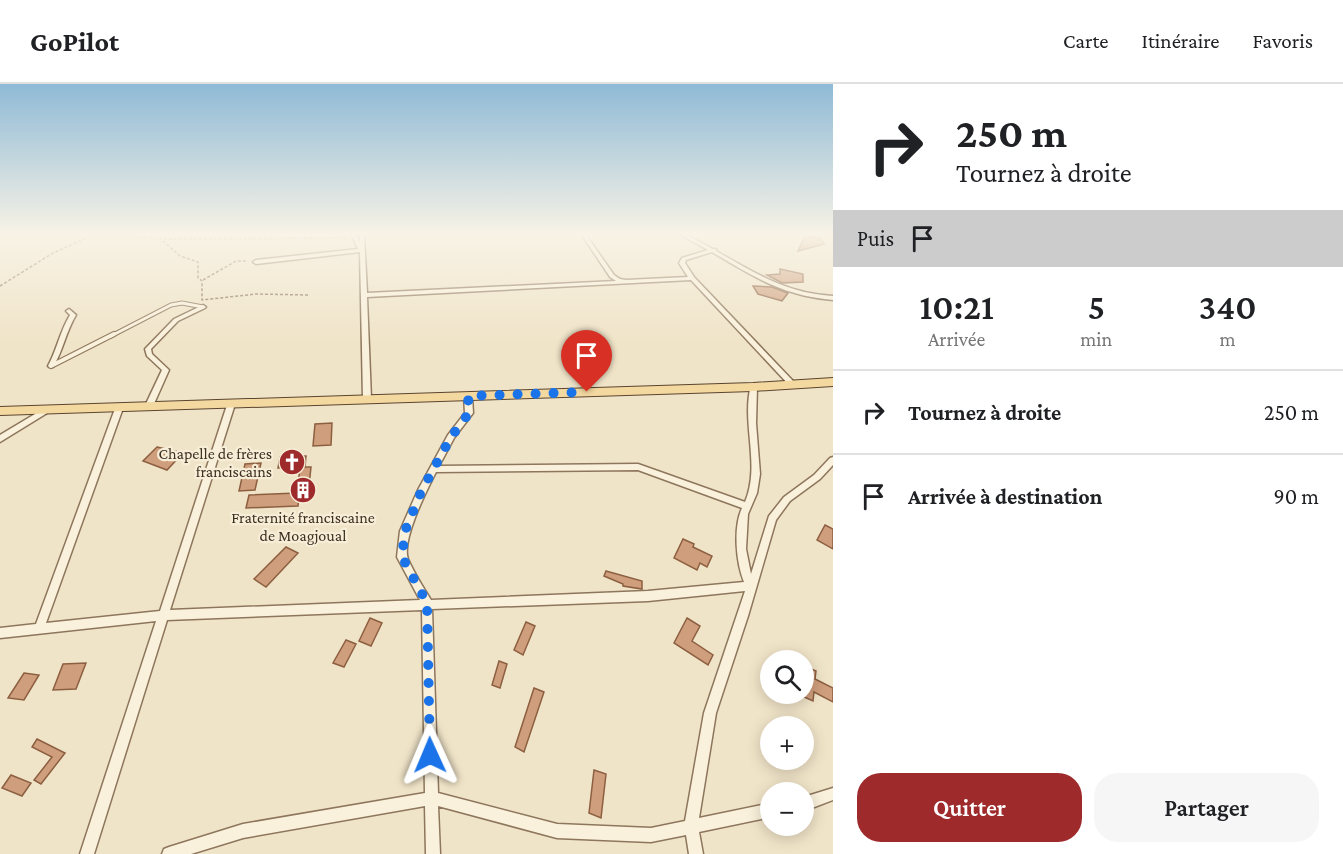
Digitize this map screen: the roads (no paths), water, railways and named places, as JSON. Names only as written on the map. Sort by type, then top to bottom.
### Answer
[{"type":"main road","points":[[0,411],[753,387],[833,382]]},
{"type":"street","points":[[362,271],[367,399]]},
{"type":"street","points":[[609,271],[612,276],[626,282]]},
{"type":"street","points":[[687,271],[792,384]]},
{"type":"street","points":[[753,271],[789,290],[810,296],[833,298]]},
{"type":"street","points":[[363,295],[692,278]]},
{"type":"street","points":[[149,406],[166,370],[149,355],[148,349],[176,320],[203,307]]},
{"type":"street","points":[[51,366],[60,351],[65,331],[73,315],[69,312]]},
{"type":"street","points":[[751,586],[744,570],[741,549],[742,525],[753,493],[756,474],[752,423],[753,387]]},
{"type":"street","points":[[433,854],[427,603],[402,557],[405,531],[421,492],[455,431],[469,413],[468,396]]},
{"type":"street","points":[[87,854],[231,404]]},
{"type":"street","points":[[39,630],[119,408]]},
{"type":"street","points":[[0,439],[48,410]]},
{"type":"street","points":[[696,854],[691,826],[710,713],[744,616],[772,519],[787,499],[817,477],[833,460]]},
{"type":"street","points":[[434,469],[638,467],[747,506]]},
{"type":"street","points":[[0,633],[164,615],[648,596],[751,586]]},
{"type":"street","points":[[814,801],[833,794]]},
{"type":"street","points":[[169,854],[243,831],[431,798],[557,831],[651,835],[760,812]]},
{"type":"lane","points":[[51,366],[171,305],[182,303],[203,307]]},
{"type":"place","name":"Chapelle de frères franciscains","points":[[292,462]]},
{"type":"place","name":"Fraternité franciscaine de Moagjoual","points":[[303,490]]}]
